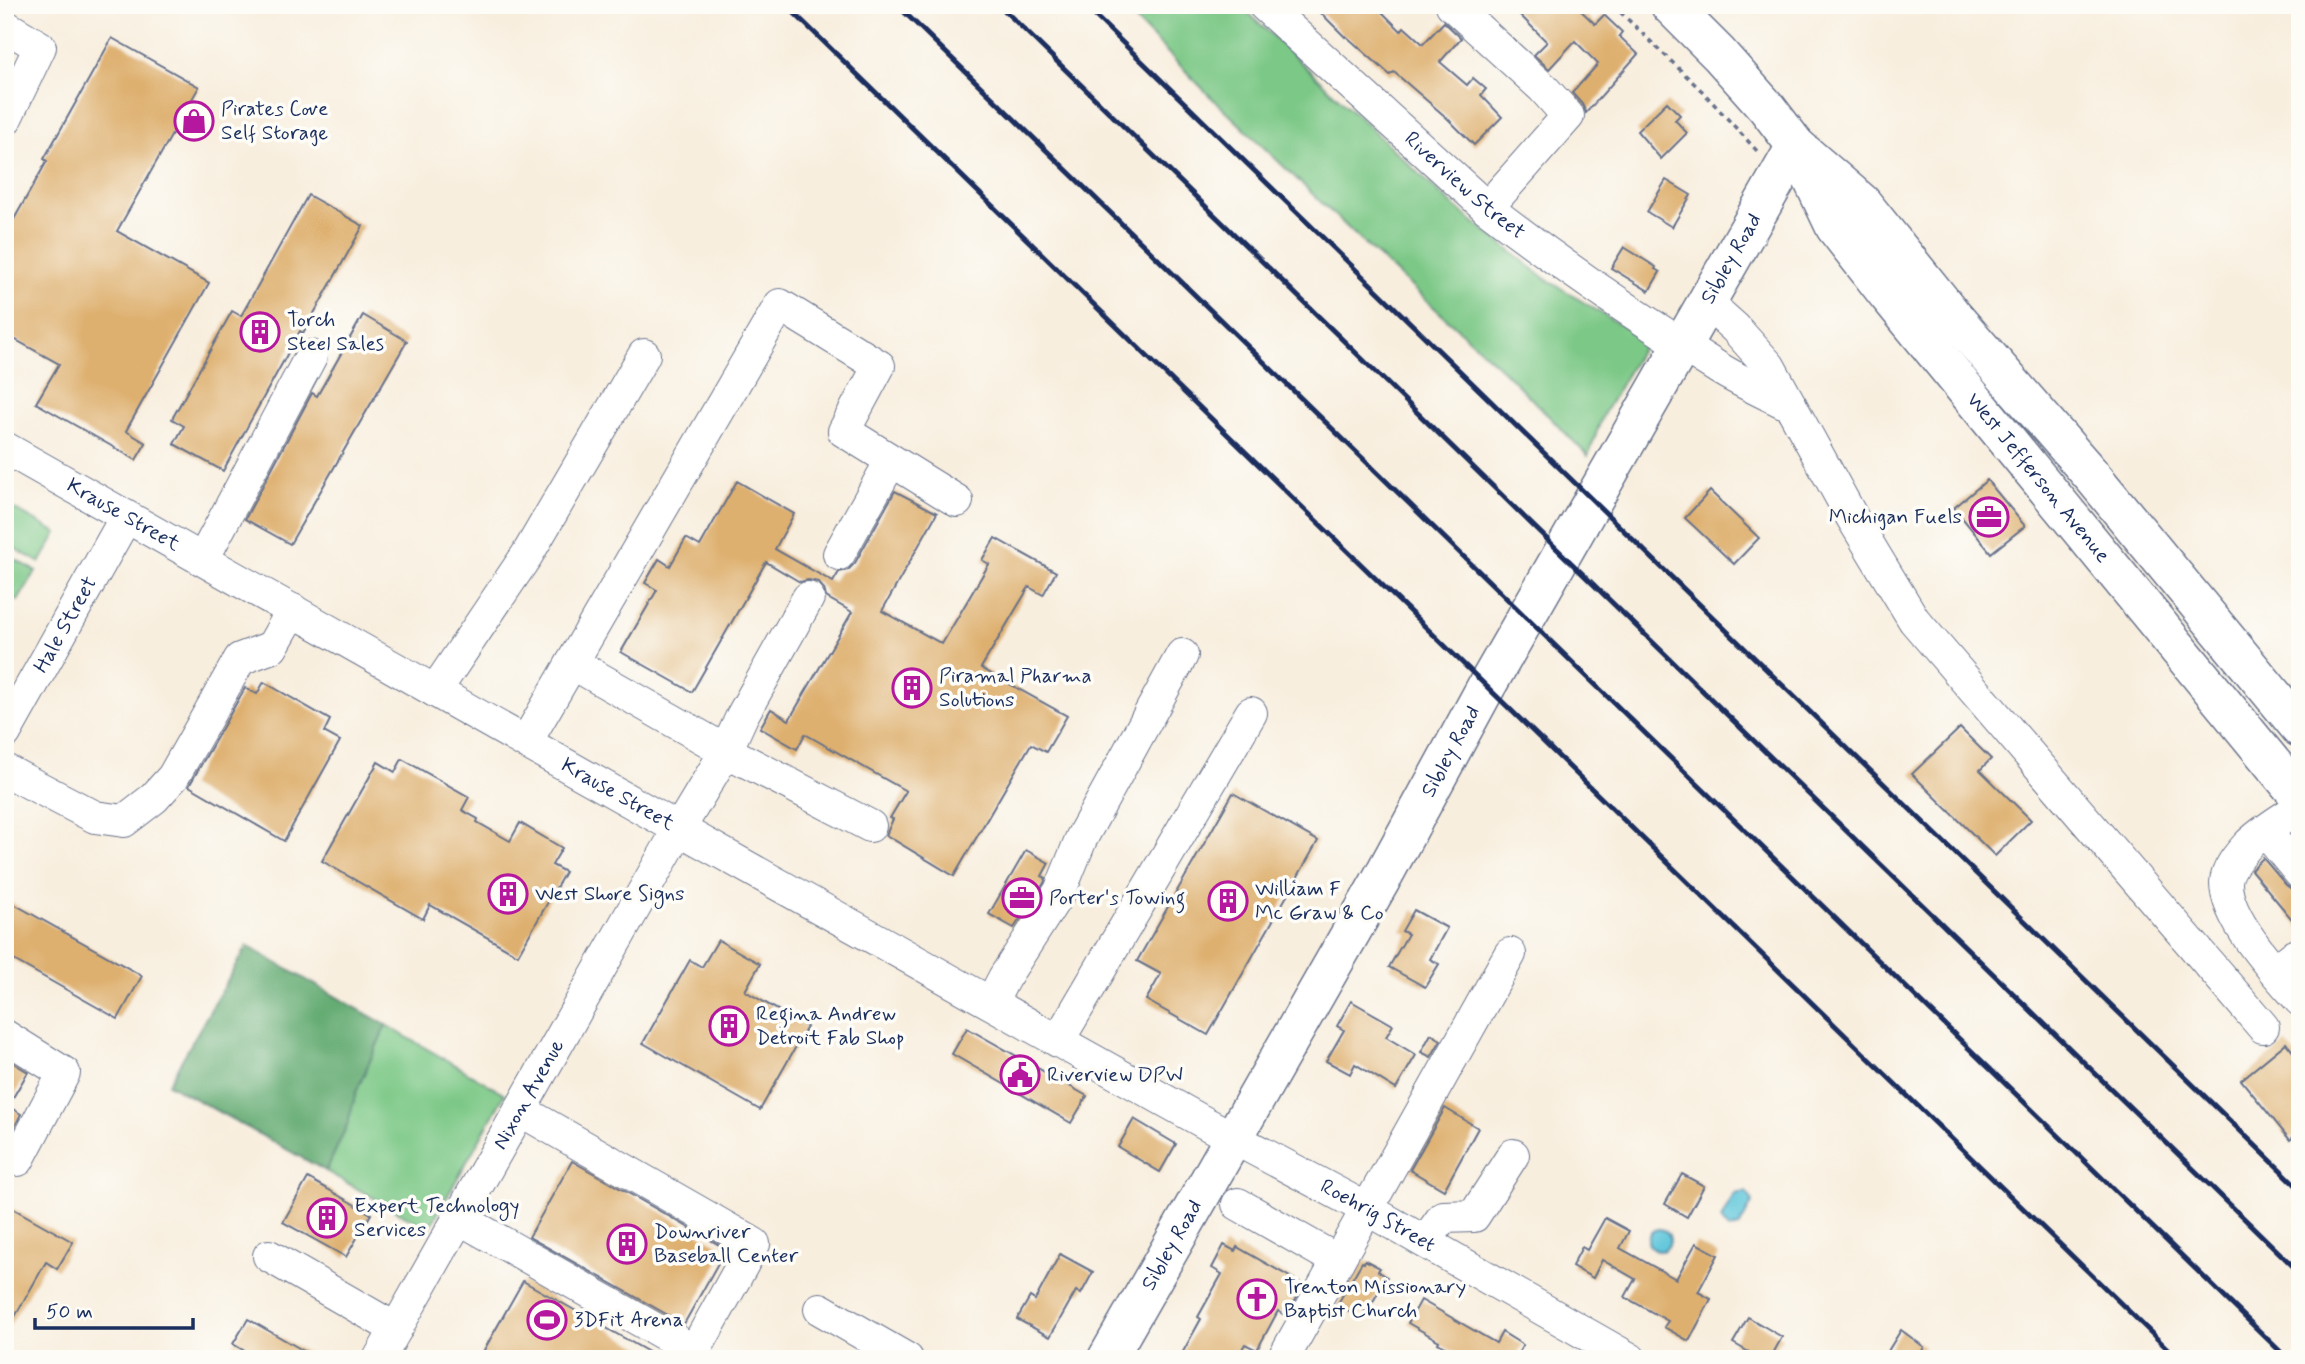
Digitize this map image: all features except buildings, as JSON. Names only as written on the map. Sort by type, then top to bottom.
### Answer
[{"type":"main road","name":"West Jefferson Avenue","points":[[1670,5],[1767,108],[1796,146],[1835,227],[2300,797]]},
{"type":"main road","name":"West Jefferson Avenue","points":[[1796,146],[1862,203],[1952,315],[2092,477],[2300,728]]},
{"type":"main road","name":"Sibley Road","points":[[1107,1359],[1381,880],[1486,687],[1796,146]]},
{"type":"main road","points":[[2059,502],[2092,477]]},
{"type":"street","name":"Riverview Street","points":[[1264,5],[1487,208],[1563,266],[1722,370],[1791,407]]},
{"type":"street","points":[[1452,5],[1543,88],[1568,117],[1487,208]]},
{"type":"street","points":[[5,26],[40,47],[8,105]]},
{"type":"street","points":[[1706,302],[1735,328],[1769,366],[1853,519],[1914,620],[2263,1027]]},
{"type":"street","points":[[526,742],[780,305],[879,366],[844,431],[957,501]]},
{"type":"street","points":[[435,691],[527,555],[643,355]]},
{"type":"street","points":[[203,559],[311,356]]},
{"type":"street","name":"Krause Street","points":[[5,449],[1232,1138]]},
{"type":"street","points":[[839,554],[891,461]]},
{"type":"street","name":"Hale Street","points":[[5,733],[126,517]]},
{"type":"street","name":"Nixon Avenue","points":[[394,1346],[459,1218],[726,751],[742,716],[808,598]]},
{"type":"street","points":[[5,770],[95,817],[124,821],[154,798],[173,777],[240,659],[272,647],[293,610]]},
{"type":"street","points":[[991,1003],[1060,891],[1081,839],[1182,655]]},
{"type":"street","points":[[572,663],[726,751],[870,827]]},
{"type":"street","points":[[1058,1041],[1251,713]]},
{"type":"street","points":[[2300,807],[2248,844],[2232,865],[2226,880],[2234,915],[2287,964],[2300,1000]]},
{"type":"street","points":[[2266,832],[2300,873]]},
{"type":"street","points":[[1283,1359],[1510,954]]},
{"type":"street","points":[[5,1036],[64,1073],[18,1160],[5,1153]]},
{"type":"street","points":[[459,1218],[692,1355],[754,1244],[520,1110]]},
{"type":"street","name":"Roehrig Street","points":[[1232,1138],[1367,1209],[1630,1359]]},
{"type":"street","points":[[1425,1242],[1443,1217],[1474,1216],[1513,1155]]},
{"type":"street","points":[[1238,1204],[1338,1261]]},
{"type":"street","points":[[269,1256],[394,1346]]},
{"type":"street","points":[[820,1309],[907,1359]]},
{"type":"path","points":[[1613,5],[1702,91],[1758,152]]},
{"type":"green space","points":[[1121,5],[1240,5],[1449,202],[1543,277],[1646,341],[1603,415],[1588,456],[1504,371],[1371,250],[1209,95]]},
{"type":"green space","points":[[5,504],[57,533],[40,563],[5,543]]},
{"type":"green space","points":[[5,554],[36,571],[18,601],[5,594]]},
{"type":"green space","points":[[247,946],[386,1025],[356,1092],[348,1123],[326,1171],[168,1084]]},
{"type":"green space","points":[[386,1025],[505,1094],[429,1229],[326,1171],[348,1123],[356,1092]]},
{"type":"water","points":[[1746,1192],[1753,1201],[1739,1227],[1729,1229],[1721,1219],[1734,1194]]},
{"type":"water","points":[[1659,1229],[1667,1232],[1670,1240],[1667,1248],[1659,1251],[1651,1248],[1648,1240],[1651,1232]]},
{"type":"railway","points":[[786,5],[2178,1359]]},
{"type":"railway","points":[[897,5],[2288,1359]]},
{"type":"railway","points":[[999,5],[2300,1273]]},
{"type":"railway","points":[[1084,5],[2300,1189]]},
{"type":"place","name":"Pirates Cove Self Storage","points":[[194,121]]},
{"type":"place","name":"Torch Steel Sales","points":[[260,332]]},
{"type":"place","name":"Michigan Fuels","points":[[1989,517]]},
{"type":"place","name":"Piramal Pharma Solutions","points":[[912,688]]},
{"type":"place","name":"West Shore Signs","points":[[508,894]]},
{"type":"place","name":"Porter's Towing","points":[[1022,898]]},
{"type":"place","name":"William F Mc Graw & Co","points":[[1228,901]]},
{"type":"place","name":"Regina Andrew Detroit Fab Shop","points":[[729,1026]]},
{"type":"place","name":"Riverview DPW","points":[[1020,1075]]},
{"type":"place","name":"Expert Technology Services","points":[[327,1218]]},
{"type":"place","name":"Downriver Baseball Center","points":[[627,1244]]},
{"type":"place","name":"Trenton Missionary Baptist Church","points":[[1257,1299]]},
{"type":"place","name":"3DFit Arena","points":[[547,1320]]}]
